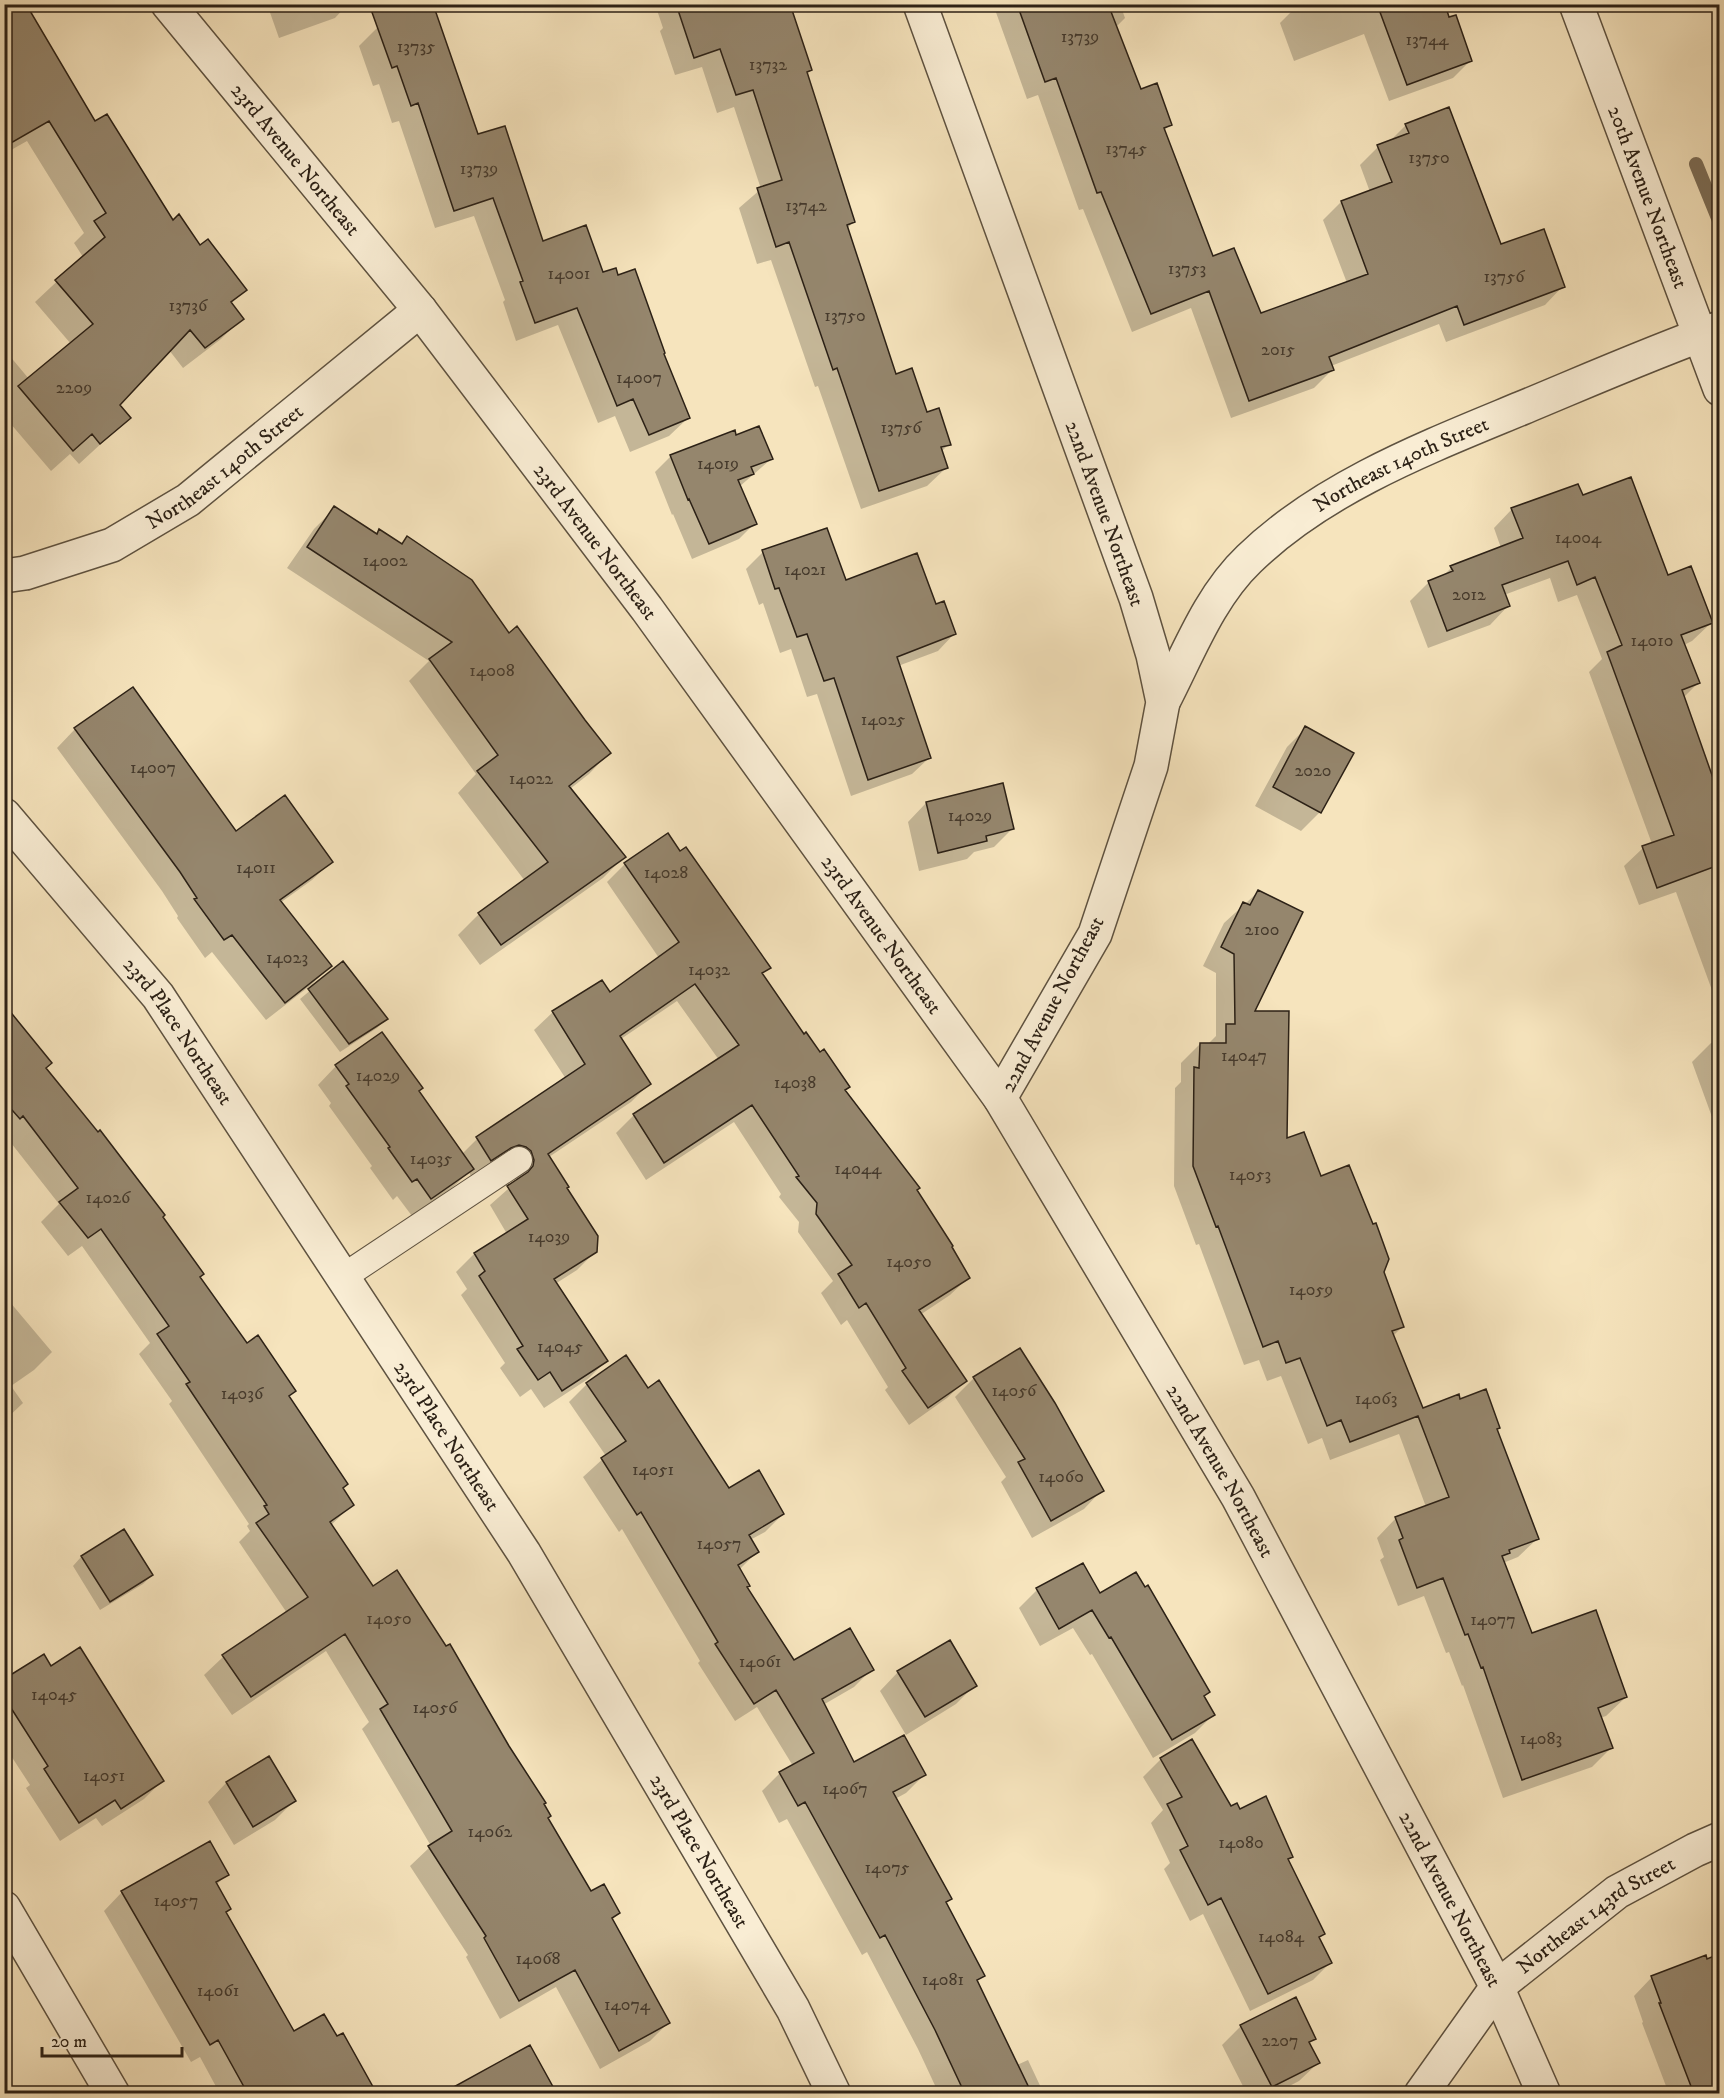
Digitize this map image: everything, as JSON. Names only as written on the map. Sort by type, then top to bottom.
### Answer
[{"type":"street","name":"23rd Avenue Northeast","points":[[168,4],[420,310],[647,609],[1000,1098]]},
{"type":"street","name":"22nd Avenue Northeast","points":[[920,4],[1136,598],[1154,655],[1163,702],[1151,766],[1095,934],[1000,1098],[1238,1497],[1497,1987],[1544,2094]]},
{"type":"street","name":"20th Avenue Northeast","points":[[1576,4],[1709,331],[1719,389]]},
{"type":"street","name":"Northeast 140th Street","points":[[4,576],[25,573],[112,545],[188,500],[420,310]]},
{"type":"street","name":"Northeast 140th Street","points":[[1163,702],[1218,596],[1248,559],[1290,524],[1341,492],[1421,450],[1709,331]]},
{"type":"street","name":"23rd Place Northeast","points":[[4,815],[158,996],[524,1552],[793,2009],[834,2094]]},
{"type":"street","name":"Northeast 143rd Street","points":[[1421,2094],[1497,1987],[1617,1892],[1719,1839]]},
{"type":"street","points":[[4,1908],[113,2094]]},
{"type":"lane","points":[[343,1277],[519,1160]]},
{"type":"building","points":[[4,4],[26,4],[95,121],[107,114],[173,220],[179,214],[200,245],[208,239],[247,290],[231,302],[244,319],[205,348],[190,330],[120,405],[131,418],[100,444],[92,434],[73,451],[18,386],[93,324],[55,280],[105,237],[94,221],[106,213],[49,121],[4,147]]},
{"type":"building","points":[[369,4],[433,4],[478,134],[505,126],[543,241],[586,225],[603,272],[616,268],[618,275],[635,269],[664,354],[690,418],[649,435],[633,399],[617,406],[577,308],[535,323],[520,282],[523,281],[493,198],[454,211],[418,103],[411,106],[397,66],[392,68]]},
{"type":"building","points":[[676,4],[790,4],[812,70],[807,72],[855,222],[847,225],[896,374],[912,368],[927,412],[939,408],[951,445],[941,447],[948,468],[879,491],[837,368],[833,370],[789,242],[776,247],[757,188],[782,180],[753,90],[736,95],[720,49],[694,58]]},
{"type":"building","points":[[1017,4],[1108,4],[1141,89],[1157,83],[1172,125],[1164,128],[1213,256],[1234,248],[1261,313],[1368,274],[1341,201],[1392,182],[1377,145],[1409,133],[1405,124],[1449,107],[1501,244],[1544,229],[1565,287],[1464,325],[1457,306],[1329,357],[1334,370],[1249,401],[1209,291],[1151,314],[1101,192],[1097,193],[1056,78],[1045,82]]},
{"type":"building","points":[[1377,4],[1445,4],[1449,17],[1456,15],[1472,61],[1407,85]]},
{"type":"building","points":[[759,426],[773,459],[751,467],[754,474],[738,480],[757,524],[709,544],[670,455],[735,430],[736,435]]},
{"type":"building","points":[[1631,477],[1668,575],[1691,566],[1713,623],[1681,635],[1700,683],[1682,690],[1719,795],[1719,865],[1657,888],[1642,846],[1674,835],[1607,652],[1622,645],[1595,577],[1577,585],[1568,561],[1502,585],[1510,606],[1447,631],[1428,581],[1453,571],[1450,566],[1523,538],[1511,508],[1578,484],[1583,495]]},
{"type":"building","points":[[334,506],[377,534],[379,529],[402,544],[407,536],[472,580],[509,633],[517,626],[611,753],[569,786],[626,857],[501,945],[478,913],[548,862],[477,771],[498,755],[429,659],[452,642],[307,547]]},
{"type":"building","points":[[827,528],[846,580],[917,553],[936,604],[944,601],[956,634],[897,657],[931,758],[868,780],[834,678],[824,681],[807,634],[797,637],[779,588],[775,589],[762,550]]},
{"type":"building","points":[[133,687],[236,831],[285,795],[333,862],[280,900],[332,966],[285,1003],[232,935],[224,940],[194,899],[197,898],[180,872],[74,728]]},
{"type":"building","points":[[1305,726],[1354,753],[1321,813],[1273,787]]},
{"type":"building","points":[[1003,783],[1014,829],[986,836],[987,841],[938,853],[926,802]]},
{"type":"building","points":[[668,833],[680,851],[686,847],[771,968],[762,973],[804,1034],[806,1032],[820,1052],[824,1049],[850,1087],[845,1090],[920,1188],[917,1190],[953,1246],[970,1278],[919,1310],[967,1381],[928,1408],[902,1371],[906,1368],[866,1303],[859,1308],[838,1274],[852,1265],[816,1214],[817,1203],[796,1177],[799,1176],[752,1105],[664,1163],[633,1114],[739,1045],[695,984],[620,1036],[651,1084],[548,1154],[598,1236],[597,1252],[554,1279],[608,1361],[562,1391],[550,1372],[538,1380],[517,1349],[523,1346],[479,1276],[485,1271],[474,1253],[528,1219],[507,1186],[528,1172],[534,1160],[531,1151],[519,1145],[491,1161],[476,1137],[585,1064],[552,1011],[602,980],[610,992],[679,942],[624,863]]},
{"type":"building","points":[[1258,890],[1303,912],[1255,1011],[1289,1011],[1287,1138],[1304,1132],[1321,1176],[1349,1165],[1373,1224],[1376,1223],[1389,1259],[1384,1272],[1404,1327],[1392,1331],[1423,1408],[1459,1394],[1460,1399],[1486,1389],[1500,1428],[1497,1429],[1539,1539],[1509,1550],[1510,1553],[1502,1556],[1532,1633],[1596,1610],[1627,1697],[1598,1708],[1613,1748],[1522,1780],[1483,1667],[1481,1668],[1468,1634],[1465,1635],[1443,1578],[1417,1588],[1399,1540],[1403,1538],[1395,1517],[1449,1497],[1418,1416],[1350,1442],[1341,1420],[1327,1426],[1300,1358],[1286,1363],[1278,1341],[1263,1347],[1193,1166],[1194,1067],[1199,1068],[1200,1043],[1226,1043],[1226,1024],[1235,1024],[1234,954],[1221,947],[1243,902],[1250,905]]},
{"type":"building","points":[[343,961],[388,1019],[349,1044],[308,989]]},
{"type":"building","points":[[4,1004],[52,1063],[46,1068],[98,1132],[100,1130],[165,1215],[163,1217],[204,1274],[200,1277],[247,1343],[258,1335],[296,1391],[289,1396],[348,1484],[343,1488],[354,1505],[330,1522],[373,1586],[397,1570],[446,1646],[450,1644],[509,1746],[546,1803],[544,1804],[551,1816],[548,1818],[591,1891],[604,1884],[620,1913],[612,1918],[670,2023],[619,2051],[575,1970],[519,2001],[484,1938],[486,1936],[428,1846],[452,1831],[380,1709],[388,1704],[345,1634],[251,1697],[222,1655],[308,1597],[256,1523],[269,1514],[264,1506],[267,1505],[186,1384],[190,1382],[157,1334],[169,1326],[101,1229],[88,1238],[59,1202],[78,1188],[23,1116],[20,1119],[4,1101]]},
{"type":"building","points":[[382,1032],[423,1088],[419,1091],[474,1169],[431,1199],[417,1179],[412,1182],[346,1086],[349,1084],[335,1065]]},
{"type":"building","points":[[1020,1348],[1055,1403],[1104,1491],[1051,1521],[1018,1462],[1025,1459],[973,1377]]},
{"type":"building","points":[[626,1355],[648,1388],[659,1380],[729,1488],[759,1470],[784,1514],[749,1535],[759,1552],[738,1565],[750,1586],[747,1587],[794,1660],[850,1628],[874,1670],[822,1699],[854,1762],[904,1735],[926,1775],[893,1792],[952,1899],[946,1902],[985,1976],[977,1980],[1032,2094],[965,2094],[935,2030],[885,1935],[880,1938],[805,1802],[798,1806],[779,1772],[814,1753],[776,1690],[754,1704],[715,1644],[718,1642],[641,1512],[637,1515],[601,1458],[626,1441],[586,1383]]},
{"type":"building","points":[[124,1529],[153,1575],[110,1602],[81,1556]]},
{"type":"building","points":[[1083,1563],[1100,1593],[1136,1572],[1145,1587],[1148,1585],[1210,1692],[1204,1696],[1215,1715],[1172,1740],[1111,1637],[1109,1638],[1092,1610],[1059,1629],[1036,1588]]},
{"type":"building","points":[[950,1640],[977,1686],[925,1717],[897,1671]]},
{"type":"building","points":[[80,1647],[164,1781],[121,1809],[115,1800],[79,1823],[44,1769],[48,1766],[4,1697],[4,1679],[44,1654],[51,1666]]},
{"type":"building","points":[[1192,1739],[1231,1806],[1237,1803],[1240,1809],[1266,1796],[1293,1857],[1288,1859],[1325,1934],[1319,1937],[1332,1963],[1268,1994],[1221,1898],[1208,1905],[1180,1850],[1188,1846],[1167,1804],[1182,1797],[1160,1758]]},
{"type":"building","points":[[269,1756],[296,1801],[253,1827],[226,1782]]},
{"type":"building","points":[[210,1841],[229,1875],[216,1882],[231,1909],[226,1912],[294,2031],[324,2014],[337,2036],[343,2033],[377,2094],[248,2094],[218,2040],[210,2045],[121,1891]]},
{"type":"building","points":[[1719,1954],[1719,2094],[1694,2094],[1651,1976],[1706,1955],[1707,1959]]},
{"type":"building","points":[[1296,1997],[1316,2039],[1309,2042],[1320,2063],[1272,2087],[1240,2025]]},
{"type":"building","points":[[530,2045],[557,2094],[441,2094]]},
{"type":"waterway","points":[[1696,164],[1720,223]]}]
